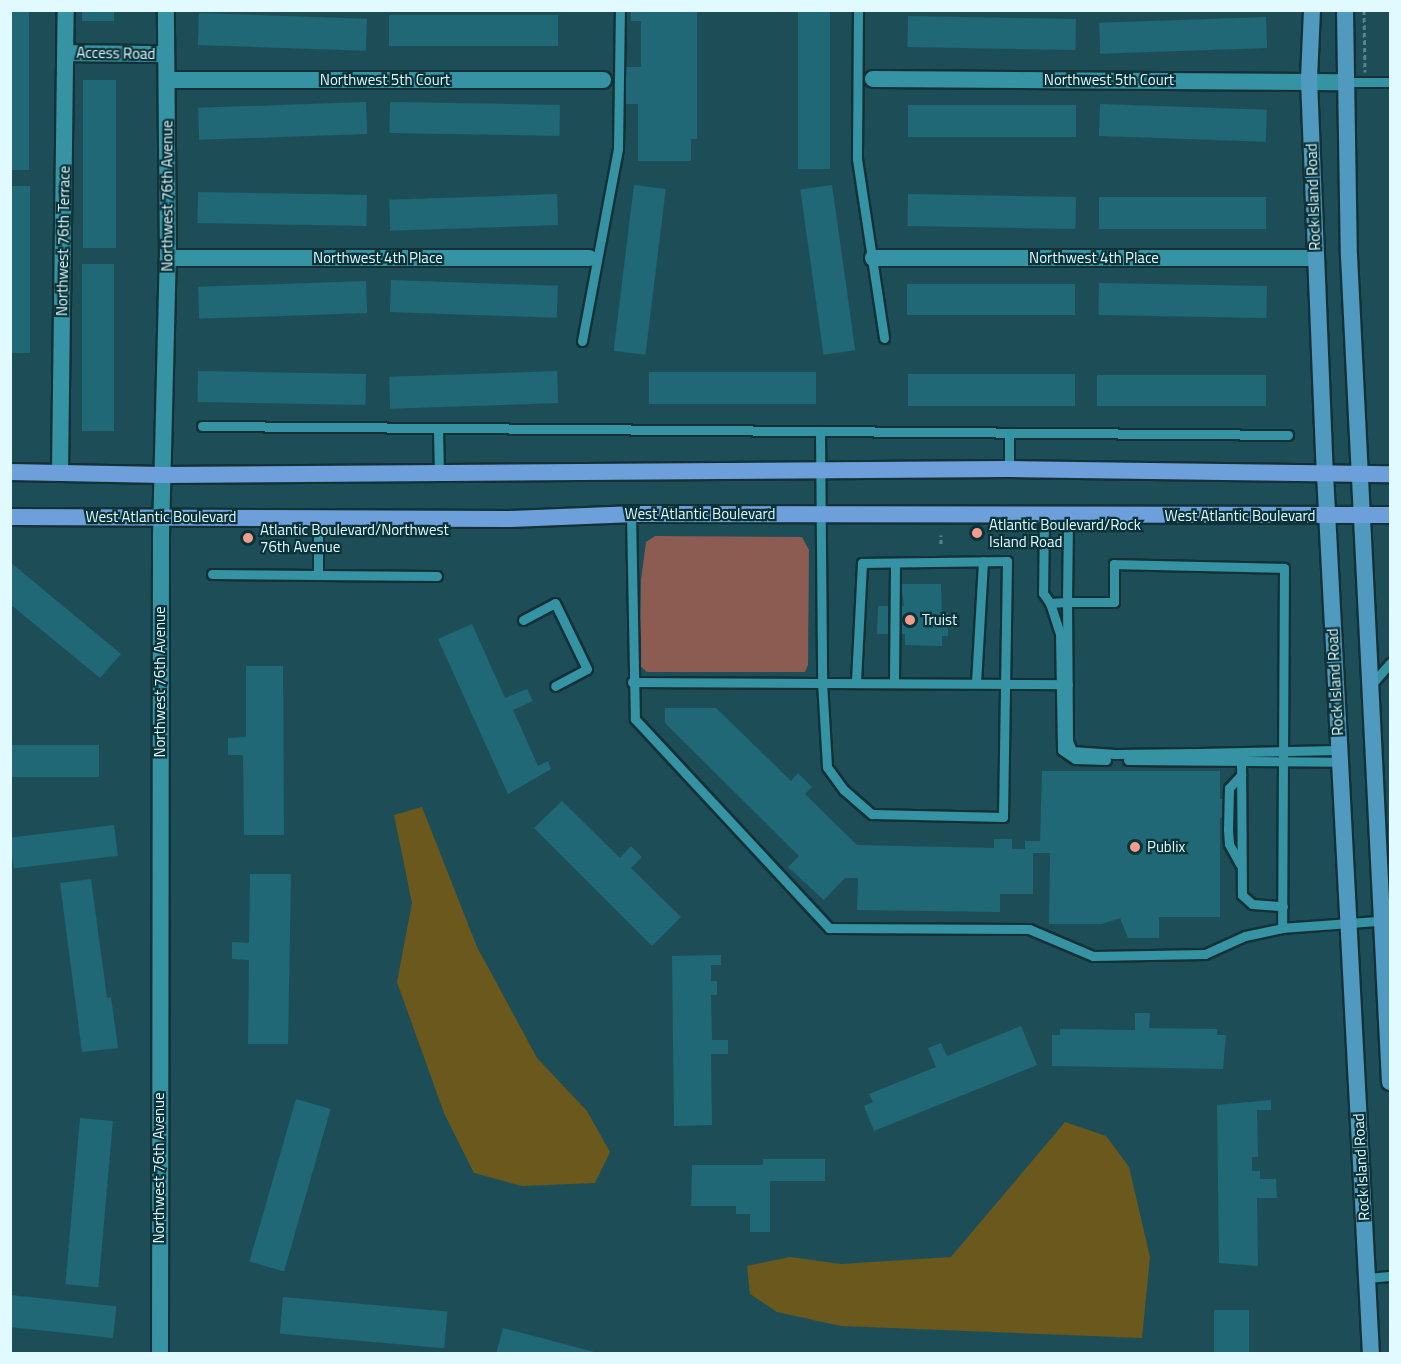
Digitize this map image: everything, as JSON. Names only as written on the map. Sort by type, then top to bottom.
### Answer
[{"type":"main road","name":"Rock Island Road","points":[[1312,10],[1309,80],[1315,258],[1338,756],[1349,922],[1371,1353]]},
{"type":"main road","points":[[1345,10],[1345,82],[1360,474],[1369,687],[1386,920],[1390,1082]]},
{"type":"main road","points":[[10,472],[163,475],[1009,469],[1390,474]]},
{"type":"main road","name":"West Atlantic Boulevard","points":[[10,517],[318,518],[821,514],[1390,515]]},
{"type":"street","name":"Northwest 76th Terrace","points":[[60,472],[66,10]]},
{"type":"street","name":"Northwest 76th Avenue","points":[[160,1353],[161,517],[168,258],[166,10]]},
{"type":"street","name":"Access Road","points":[[66,52],[166,54]]},
{"type":"street","name":"Northwest 5th Court","points":[[167,80],[611,78]]},
{"type":"street","name":"Northwest 5th Court","points":[[865,79],[1345,82]]},
{"type":"street","name":"Northwest 4th Place","points":[[168,258],[593,257]]},
{"type":"street","name":"Northwest 4th Place","points":[[871,258],[1315,258]]},
{"type":"lane","points":[[582,341],[593,257],[618,149],[611,78],[620,10]]},
{"type":"lane","points":[[858,10],[865,79],[857,159],[884,338]]},
{"type":"lane","points":[[1345,82],[1390,82]]},
{"type":"lane","points":[[202,426],[438,430],[1288,435]]},
{"type":"lane","points":[[438,430],[439,473]]},
{"type":"lane","points":[[820,432],[822,682],[827,767],[843,790],[872,814],[1004,817],[1007,561],[862,562],[856,683]]},
{"type":"lane","points":[[1009,433],[1009,469]]},
{"type":"lane","points":[[632,514],[632,682],[635,719],[829,928],[1029,929],[1093,956],[1205,954],[1245,936],[1282,928],[1386,920]]},
{"type":"lane","points":[[1044,516],[1043,593],[1050,603],[1060,633],[1062,750],[1068,757],[1338,756]]},
{"type":"lane","points":[[1068,516],[1068,741],[1072,751],[1080,753],[1338,756]]},
{"type":"lane","points":[[318,518],[318,575]]},
{"type":"lane","points":[[976,683],[983,561]]},
{"type":"lane","points":[[894,682],[895,563]]},
{"type":"lane","points":[[1050,603],[1114,602],[1114,564],[1284,568],[1282,928]]},
{"type":"lane","points":[[212,574],[437,576]]},
{"type":"lane","points":[[523,620],[555,603],[587,669],[555,686]]},
{"type":"lane","points":[[1369,687],[1390,663]]},
{"type":"lane","points":[[632,682],[1068,684]]},
{"type":"lane","points":[[1241,756],[1242,895],[1252,904],[1283,906]]},
{"type":"lane","points":[[1367,1278],[1390,1276]]},
{"type":"path","points":[[1364,10],[1365,82]]},
{"type":"path","points":[[940,544],[941,535]]},
{"type":"shaded area","points":[[655,536],[802,537],[809,550],[808,665],[805,672],[647,672],[640,666],[641,580],[646,542]]},
{"type":"shaded area","points":[[422,807],[477,947],[537,1058],[587,1111],[610,1152],[595,1183],[522,1186],[474,1173],[444,1113],[397,982],[412,903],[394,815]]},
{"type":"shaded area","points":[[1065,1122],[1106,1136],[1129,1167],[1150,1257],[1142,1338],[841,1326],[777,1312],[750,1294],[747,1266],[790,1257],[841,1264],[951,1257]]},
{"type":"building","points":[[10,10],[29,10],[29,170],[10,170]]},
{"type":"building","points":[[82,10],[114,10],[114,21],[82,21]]},
{"type":"building","points":[[631,10],[697,10],[697,139],[691,139],[691,161],[638,161],[638,104],[626,104],[626,67],[641,67],[641,21],[631,21]]},
{"type":"building","points":[[798,10],[830,10],[830,169],[798,169]]},
{"type":"building","points":[[199,13],[367,19],[366,51],[198,45]]},
{"type":"building","points":[[389,15],[558,15],[558,46],[389,46]]},
{"type":"building","points":[[908,16],[1076,19],[1075,50],[907,47]]},
{"type":"building","points":[[1266,17],[1267,48],[1100,54],[1099,23]]},
{"type":"building","points":[[83,80],[116,80],[116,248],[83,248]]},
{"type":"building","points":[[366,102],[367,134],[199,140],[198,108]]},
{"type":"building","points":[[390,102],[560,105],[559,136],[389,133]]},
{"type":"building","points":[[1100,104],[1267,110],[1266,142],[1099,136]]},
{"type":"building","points":[[908,105],[1076,105],[1076,137],[908,137]]},
{"type":"building","points":[[634,185],[666,189],[645,355],[614,351]]},
{"type":"building","points":[[832,185],[855,350],[824,355],[800,189]]},
{"type":"building","points":[[10,186],[30,186],[30,353],[10,353]]},
{"type":"building","points":[[198,192],[367,195],[366,226],[197,223]]},
{"type":"building","points":[[557,194],[558,225],[390,231],[389,200]]},
{"type":"building","points":[[908,194],[1076,197],[1075,229],[907,226]]},
{"type":"building","points":[[1099,197],[1266,197],[1266,229],[1099,229]]},
{"type":"building","points":[[82,264],[114,264],[114,431],[82,431]]},
{"type":"building","points":[[391,280],[558,286],[557,318],[390,312]]},
{"type":"building","points":[[366,281],[367,313],[199,319],[198,287]]},
{"type":"building","points":[[1099,283],[1267,286],[1266,318],[1098,315]]},
{"type":"building","points":[[907,284],[1075,284],[1075,315],[907,315]]},
{"type":"building","points":[[198,371],[366,374],[365,405],[197,402]]},
{"type":"building","points":[[557,371],[558,403],[390,409],[389,377]]},
{"type":"building","points":[[649,372],[816,372],[816,404],[649,404]]},
{"type":"building","points":[[908,374],[1075,374],[1075,406],[908,406]]},
{"type":"building","points":[[1097,375],[1266,375],[1266,406],[1097,406]]},
{"type":"building","points":[[10,562],[121,654],[100,678],[10,604]]},
{"type":"building","name":"Truist","points":[[901,584],[941,584],[942,613],[948,613],[948,636],[942,636],[942,646],[905,645],[905,634],[877,634],[878,606],[904,606]]},
{"type":"building","points":[[472,624],[505,698],[527,689],[533,701],[513,710],[538,766],[548,761],[551,769],[508,794],[438,639]]},
{"type":"building","points":[[246,666],[283,666],[284,835],[244,835],[243,755],[228,755],[228,738],[246,737]]},
{"type":"building","points":[[665,708],[716,708],[791,781],[798,773],[812,787],[805,794],[857,845],[994,848],[994,839],[1012,839],[1012,849],[1025,849],[1025,841],[1040,841],[1042,771],[1220,771],[1220,799],[1233,799],[1233,818],[1220,818],[1220,917],[1159,917],[1159,938],[1128,938],[1120,918],[1102,924],[1049,924],[1050,853],[1033,853],[1033,894],[1000,894],[1000,912],[857,910],[858,878],[845,878],[824,900],[788,867],[799,856],[665,723]]},
{"type":"building","points":[[10,745],[99,745],[99,777],[10,777]]},
{"type":"building","points":[[562,801],[620,858],[631,846],[642,857],[631,868],[681,917],[652,946],[534,828]]},
{"type":"building","points":[[114,825],[118,856],[14,869],[10,838]]},
{"type":"building","points":[[250,874],[291,874],[288,1044],[248,1044],[249,960],[232,959],[232,942],[249,943]]},
{"type":"building","points":[[91,879],[107,998],[111,997],[118,1048],[82,1052],[60,883]]},
{"type":"building","points":[[721,955],[721,965],[711,965],[711,981],[717,981],[717,995],[711,995],[712,1040],[728,1040],[728,1054],[711,1054],[712,1125],[674,1126],[672,956]]},
{"type":"building","points":[[1135,1013],[1150,1013],[1149,1028],[1217,1029],[1217,1035],[1226,1035],[1223,1069],[1052,1066],[1052,1035],[1060,1035],[1060,1029],[1135,1030]]},
{"type":"building","points":[[1021,1026],[1037,1065],[874,1131],[864,1106],[873,1102],[869,1094],[936,1067],[928,1048],[941,1043],[947,1056]]},
{"type":"building","points":[[296,1099],[331,1109],[284,1271],[249,1261]]},
{"type":"building","points":[[1271,1100],[1271,1110],[1257,1110],[1258,1157],[1252,1157],[1252,1171],[1260,1171],[1260,1179],[1276,1179],[1277,1198],[1257,1198],[1258,1266],[1219,1263],[1217,1105]]},
{"type":"building","points":[[80,1118],[113,1121],[98,1287],[65,1284]]},
{"type":"building","points":[[763,1159],[825,1159],[825,1181],[770,1181],[770,1232],[750,1232],[750,1214],[736,1214],[736,1206],[691,1206],[692,1165],[763,1165]]},
{"type":"building","points":[[10,1295],[116,1306],[113,1338],[10,1327]]},
{"type":"building","points":[[283,1297],[447,1311],[444,1348],[280,1334]]},
{"type":"building","points":[[1214,1310],[1249,1310],[1249,1354],[1214,1354]]},
{"type":"building","points":[[503,1328],[598,1353],[598,1354],[496,1354]]},
{"type":"place","name":"Atlantic Boulevard/Rock Island Road","points":[[977,533]]},
{"type":"place","name":"Atlantic Boulevard/Northwest 76th Avenue","points":[[248,538]]},
{"type":"place","name":"Truist","points":[[910,620]]},
{"type":"place","name":"Publix","points":[[1135,847]]}]
